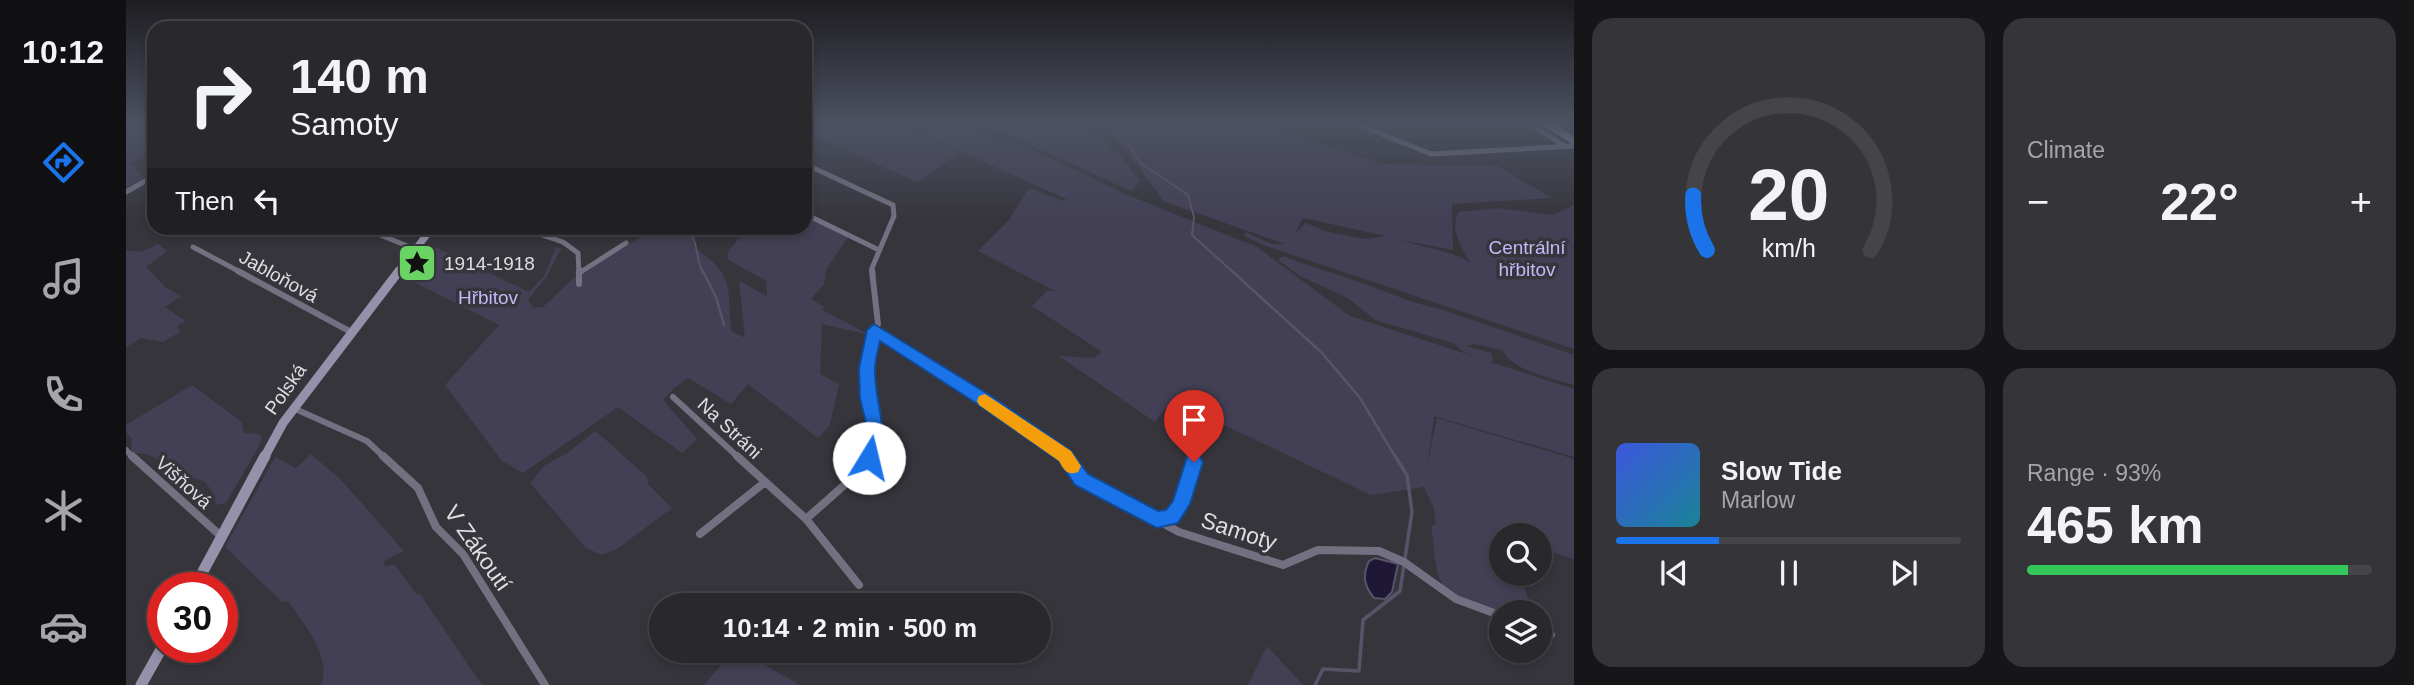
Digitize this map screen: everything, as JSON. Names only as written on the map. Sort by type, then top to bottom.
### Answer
[{"type":"street","points":[[806,519],[858,473],[869,458],[875,423],[869,398],[867,368],[874,330],[878,324],[872,268],[894,216],[893,205],[812,167]]},
{"type":"street","points":[[126,192],[147,180]]},
{"type":"street","points":[[812,217],[879,250]]},
{"type":"street","points":[[380,235],[415,249]]},
{"type":"street","name":"Polská","points":[[203,572],[293,408],[426,235]]},
{"type":"street","points":[[542,235],[565,243],[578,253],[579,285]]},
{"type":"street","points":[[579,273],[626,243]]},
{"type":"street","name":"Jabloňová","points":[[193,247],[351,332]]},
{"type":"street","name":"Samoty","points":[[874,330],[1065,456],[1081,480],[1179,531],[1283,565],[1318,550],[1379,551],[1404,562],[1456,599],[1489,611]]},
{"type":"street","name":"Na Stráni","points":[[673,397],[806,519],[859,585]]},
{"type":"street","name":"V Zákoutí","points":[[293,408],[367,441],[418,488],[436,527],[463,554],[545,685]]},
{"type":"street","name":"Višňová","points":[[126,450],[222,537]]},
{"type":"street","name":"Samoty","points":[[1157,520],[1172,517],[1181,504],[1194,462]]},
{"type":"street","name":"Na Stráni","points":[[700,534],[765,482]]},
{"type":"street","points":[[141,685],[153,663]]},
{"type":"green space","points":[[126,155],[147,155],[131,163],[144,178],[126,188]]},
{"type":"green space","points":[[856,155],[956,155],[917,182]]},
{"type":"green space","points":[[969,155],[1043,155],[1125,194],[1257,247],[1350,316],[1482,359],[1464,352],[1453,343],[1375,320],[1348,298],[1300,276],[1278,260],[1283,256],[1574,355],[1574,385],[1524,368],[1507,357],[1503,350],[1474,344],[1467,346],[1491,353],[1493,360],[1490,362],[1574,389],[1574,457],[1434,416],[1427,467],[1437,418],[1574,459],[1574,559],[1552,553],[1552,523],[1489,523],[1489,586],[1523,586],[1529,600],[1489,600],[1489,608],[1468,602],[1456,597],[1440,580],[1431,526],[1436,524],[1434,508],[1424,487],[1371,495],[1172,400],[1155,422],[1059,356],[1093,358],[1102,352],[1032,306],[1048,290],[1057,292],[978,251],[1009,220],[1029,188],[1063,201],[1066,199]]},
{"type":"green space","points":[[1053,155],[1120,155],[1140,181],[1131,191]]},
{"type":"green space","name":"Centrální hřbitov","points":[[1129,155],[1354,155],[1381,164],[1497,166],[1552,198],[1452,204],[1453,250],[1401,240],[1447,253],[1470,263],[1456,232],[1459,212],[1497,208],[1553,215],[1574,205],[1574,349],[1263,245],[1244,236],[1245,232],[1272,244],[1285,244],[1165,202]],"holes":[[[1303,218],[1386,236],[1365,239],[1328,232],[1306,223],[1295,233]]]},
{"type":"green space","name":"Hřbitov","points":[[812,219],[848,237],[826,270],[824,284],[811,299],[824,307],[822,310],[870,335],[822,324],[820,374],[839,384],[830,425],[818,438],[748,384],[731,404],[688,378],[663,400],[697,439],[682,453],[618,407],[523,473],[502,461],[445,385],[499,325],[402,276],[433,246],[529,292],[544,276],[556,247],[561,249],[547,276],[528,300],[533,308],[543,307],[577,275],[644,235],[689,235],[692,237],[694,247],[723,274],[728,291],[731,331],[745,338],[739,281],[767,296],[766,281],[727,259],[729,250],[742,235],[812,235]]},
{"type":"green space","points":[[158,244],[167,251],[146,267],[165,287],[181,296],[165,307],[185,321],[177,326],[180,332],[163,342],[141,338],[126,347],[126,250],[141,252]]},
{"type":"green space","points":[[192,385],[242,422],[244,433],[262,436],[258,448],[226,503],[216,505],[212,491],[205,482],[175,471],[148,454],[134,453],[131,450],[132,439],[126,432],[126,425]]},
{"type":"green space","points":[[594,432],[647,477],[648,484],[672,508],[617,549],[602,555],[586,548],[530,483],[545,465],[566,454]]},
{"type":"green space","points":[[311,454],[341,480],[404,551],[385,560],[384,566],[395,565],[417,595],[420,594],[482,685],[321,685],[323,663],[320,652],[288,601],[282,602],[225,547],[275,457],[296,468]]},
{"type":"green space","points":[[1267,646],[1303,685],[1248,685]]},
{"type":"green space","points":[[723,663],[761,663],[800,685],[704,685]]},
{"type":"shaded area","points":[[1375,558],[1398,564],[1392,592],[1385,599],[1374,598],[1366,585],[1367,566],[1369,561]]},
{"type":"waterway","points":[[1136,155],[1142,164],[1188,195],[1194,217],[1192,235],[1234,273]]},
{"type":"waterway","points":[[692,235],[703,273]]},
{"type":"waterway","points":[[703,271],[716,297],[724,325]]},
{"type":"waterway","points":[[1232,271],[1322,353],[1360,398],[1396,458]]},
{"type":"waterway","points":[[1315,685],[1323,669],[1359,671],[1363,620],[1400,591],[1412,512],[1407,475],[1395,456]]},
{"type":"slow traffic","points":[[985,401],[1065,456],[1072,466]]},
{"type":"place","name":"1914-1918","points":[[417,263]]},
{"type":"route","points":[[869,458],[875,423],[869,398],[867,368],[874,330],[1065,456],[1081,480],[1157,520],[1172,517],[1181,504],[1194,462]]}]
